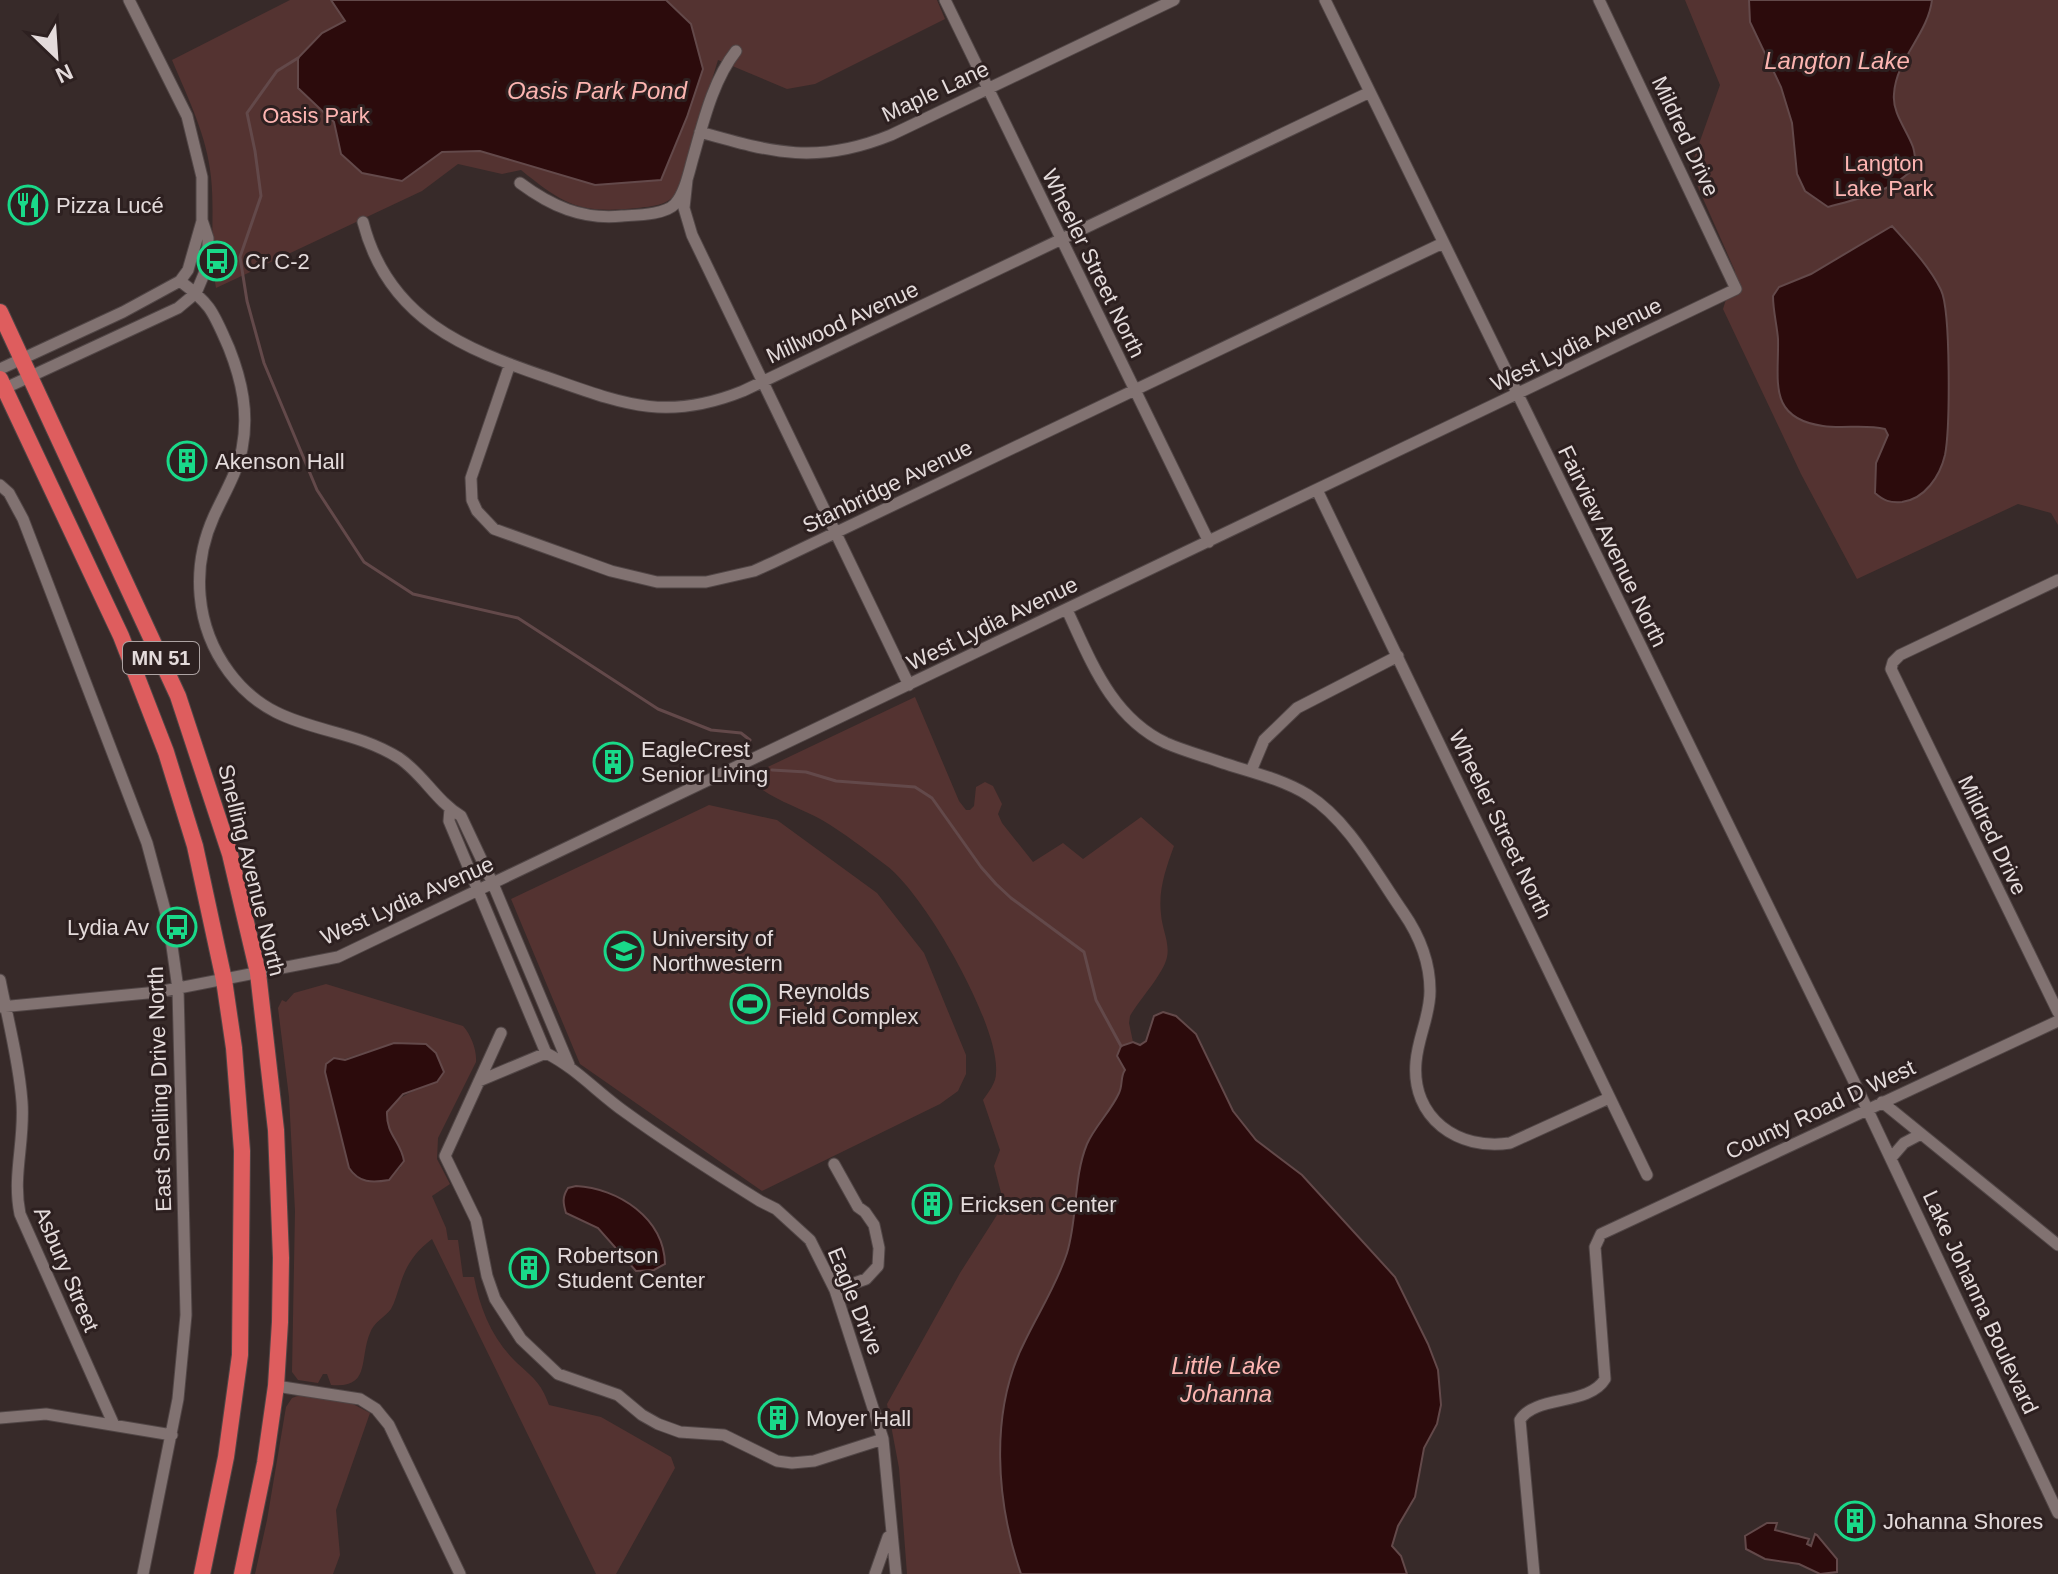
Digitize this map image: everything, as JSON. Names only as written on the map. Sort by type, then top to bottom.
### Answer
[{"type":"highway","name":"Snelling Avenue North","points":[[0,312],[178,696],[226,841],[258,973],[270,1066],[279,1194],[280,1306],[276,1386],[265,1463],[242,1574]]},
{"type":"highway","name":"MN 51","points":[[1,385],[121,636],[166,752],[195,846],[224,980],[234,1048],[242,1151],[240,1355],[226,1457],[202,1574]]},
{"type":"street","points":[[0,369],[123,312],[180,281],[188,270],[202,220],[202,177],[187,116],[129,0]]},
{"type":"street","name":"Wheeler Street North","points":[[945,0],[1209,542]]},
{"type":"street","name":"Maple Lane","points":[[700,132],[779,152],[828,153],[869,144],[1174,0]]},
{"type":"street","name":"Fairview Avenue North","points":[[1325,0],[1867,1109]]},
{"type":"street","name":"Mildred Drive","points":[[1599,0],[1736,289]]},
{"type":"street","points":[[692,235],[684,208],[687,180],[700,132],[725,65],[736,51]]},
{"type":"street","name":"Millwood Avenue","points":[[363,222],[369,247],[377,262],[409,305],[451,338],[510,364],[610,399],[656,408],[678,408],[720,400],[763,382],[1370,92]]},
{"type":"street","points":[[520,183],[573,213],[608,217],[669,208],[676,203],[687,180]]},
{"type":"street","points":[[649,213],[670,215],[685,225],[692,235],[909,685]]},
{"type":"street","points":[[1,385],[31,375],[178,308],[196,293],[204,274],[208,238],[202,220]]},
{"type":"street","name":"Stanbridge Avenue","points":[[510,364],[471,478],[472,500],[477,511],[494,529],[635,578],[683,583],[717,580],[754,571],[1443,243]]},
{"type":"street","name":"Eagle Drive","points":[[180,281],[212,307],[238,371],[245,411],[241,452],[206,537],[199,571],[203,617],[217,655],[242,687],[270,710],[292,721],[362,742],[399,758],[450,809],[461,816],[569,1065]]},
{"type":"street","name":"West Lydia Avenue","points":[[178,989],[338,957],[1736,289]]},
{"type":"street","name":"East Snelling Drive North","points":[[0,485],[9,493],[23,519],[147,843],[169,925],[178,989],[187,1272],[183,1357],[172,1435],[143,1574]]},
{"type":"street","name":"Wheeler Street North","points":[[1317,490],[1647,1175]]},
{"type":"street","name":"Mildred Drive","points":[[2058,580],[1900,655],[1893,662],[1893,675],[2058,1012]]},
{"type":"street","points":[[1067,610],[1105,688],[1131,720],[1165,743],[1291,786],[1324,808],[1348,834],[1416,932],[1424,952],[1430,988],[1429,1009],[1416,1060],[1416,1076],[1424,1104],[1442,1128],[1468,1142],[1482,1145],[1510,1143],[1609,1098]]},
{"type":"street","points":[[1251,771],[1264,740],[1297,708],[1398,656]]},
{"type":"street","points":[[450,809],[449,821],[546,1053],[479,1081]]},
{"type":"street","name":"Asbury Street","points":[[0,980],[2,1006],[22,1102],[23,1125],[16,1179],[20,1214],[114,1425]]},
{"type":"street","points":[[2,1006],[178,989]]},
{"type":"street","name":"County Road D West","points":[[1534,1574],[1520,1420],[1531,1410],[1594,1391],[1605,1379],[1595,1247],[1601,1234],[2058,1021]]},
{"type":"street","points":[[501,1033],[445,1156],[476,1220],[495,1299],[535,1354],[558,1374],[618,1395],[658,1424],[680,1432],[724,1435],[777,1461],[814,1461],[883,1439]]},
{"type":"street","name":"Eagle Drive","points":[[546,1053],[569,1065],[584,1081],[658,1137],[776,1209],[810,1240],[835,1290],[883,1439],[896,1574]]},
{"type":"street","points":[[1882,1102],[2058,1245]]},
{"type":"street","name":"Lake Johanna Boulevard","points":[[1867,1109],[2058,1513]]},
{"type":"street","points":[[1891,1158],[1904,1143],[1921,1134]]},
{"type":"street","points":[[834,1164],[858,1207],[874,1225],[879,1248],[878,1266],[866,1279],[835,1290]]},
{"type":"street","points":[[276,1386],[360,1399],[376,1409],[389,1425],[458,1573]]},
{"type":"street","points":[[0,1418],[46,1414],[172,1435]]},
{"type":"street","name":"Eagle Drive","points":[[879,1573],[890,1531]]},
{"type":"green space","name":"Oasis Park","points":[[290,0],[937,0],[945,19],[815,84],[787,89],[718,60],[677,194],[663,203],[617,210],[587,208],[549,192],[521,170],[502,174],[458,164],[422,191],[216,288],[209,162],[196,117],[172,60]]},
{"type":"green space","name":"Langton Lake Park","points":[[1685,0],[2058,0],[2058,525],[2051,513],[2018,504],[1857,579],[1801,474],[1723,309],[1735,271],[1690,169],[1720,85]]},
{"type":"green space","points":[[915,697],[959,801],[966,810],[970,810],[974,806],[976,787],[985,782],[993,786],[1002,804],[998,814],[1002,823],[1033,862],[1063,843],[1083,859],[1141,817],[1174,846],[1160,905],[1167,957],[1157,978],[1130,1016],[1133,1042],[1121,1046],[1125,1070],[1120,1090],[1090,1138],[1083,1158],[1067,1253],[1025,1341],[1005,1397],[1000,1457],[1002,1487],[1021,1574],[907,1574],[899,1468],[887,1404],[960,1273],[1004,1204],[994,1166],[1000,1150],[983,1100],[996,1073],[986,1024],[957,962],[903,881],[838,830],[753,782],[753,774]]},
{"type":"green space","name":"Reynolds Field Complex","points":[[709,805],[777,820],[877,893],[924,953],[966,1055],[966,1074],[958,1091],[940,1104],[762,1191],[580,1064],[511,899]]},
{"type":"green space","points":[[326,984],[463,1026],[469,1034],[476,1062],[438,1138],[437,1159],[450,1184],[432,1196],[448,1240],[458,1240],[463,1277],[474,1277],[494,1333],[507,1352],[539,1385],[549,1405],[601,1417],[671,1457],[675,1468],[616,1574],[596,1574],[432,1239],[412,1259],[391,1309],[372,1329],[358,1377],[344,1385],[331,1385],[327,1374],[323,1374],[318,1383],[298,1380],[292,1372],[295,1211],[289,1097],[278,1008],[282,1000],[286,1002],[294,993]],"holes":[[[394,1043],[436,1053],[444,1071],[431,1083],[402,1097],[387,1112],[386,1126],[398,1146],[401,1167],[389,1180],[341,1060]]]},
{"type":"green space","points":[[300,1395],[353,1404],[370,1413],[336,1510],[340,1555],[333,1574],[255,1574],[286,1407],[292,1398]]},
{"type":"water","name":"Oasis Park Pond","points":[[331,0],[666,0],[691,24],[703,69],[661,180],[595,185],[480,151],[442,152],[402,181],[362,173],[341,154],[334,122],[298,88],[298,58],[322,33],[345,21]]},
{"type":"water","name":"Langton Lake","points":[[1749,0],[1932,0],[1925,24],[1900,69],[1894,94],[1895,108],[1913,147],[1916,166],[1907,175],[1864,197],[1828,207],[1805,191],[1797,174],[1792,123],[1781,87],[1750,22]]},
{"type":"water","points":[[1892,226],[1925,265],[1941,290],[1947,321],[1949,371],[1947,441],[1943,463],[1924,491],[1910,500],[1898,502],[1887,501],[1875,493],[1876,463],[1888,435],[1885,429],[1823,426],[1805,422],[1784,406],[1778,383],[1778,339],[1773,296],[1779,287],[1811,274]]},
{"type":"water","name":"Little Lake Johanna","points":[[1163,1012],[1176,1016],[1196,1034],[1233,1111],[1256,1140],[1302,1175],[1395,1277],[1428,1344],[1438,1370],[1441,1405],[1437,1424],[1424,1448],[1415,1497],[1398,1526],[1392,1546],[1401,1556],[1407,1574],[1021,1574],[1006,1517],[1000,1457],[1001,1426],[1013,1368],[1067,1253],[1077,1184],[1087,1144],[1120,1090],[1125,1070],[1117,1056],[1121,1046],[1133,1042],[1140,1045],[1146,1041],[1154,1016]]},
{"type":"water","points":[[394,1043],[426,1044],[436,1053],[444,1072],[437,1082],[403,1094],[387,1112],[389,1127],[404,1161],[389,1180],[366,1181],[349,1168],[325,1072],[326,1064],[334,1058],[345,1060]]},
{"type":"water","points":[[576,1186],[607,1193],[636,1208],[657,1233],[665,1264],[654,1270],[636,1271],[598,1228],[566,1213],[565,1194],[568,1188]]},
{"type":"water","points":[[1767,1523],[1777,1523],[1775,1530],[1809,1539],[1807,1544],[1811,1546],[1817,1535],[1837,1559],[1837,1572],[1820,1574],[1799,1564],[1765,1559],[1746,1549],[1745,1536]]},
{"type":"waterway","points":[[298,58],[277,71],[247,113],[261,196],[240,257],[247,301],[264,363],[317,490],[364,562],[413,594],[518,618],[658,709],[711,730],[741,733],[750,740]]},
{"type":"waterway","points":[[772,770],[806,772],[836,781],[915,787],[932,798],[996,884],[1084,952],[1096,1000],[1121,1046]]},
{"type":"place","name":"Pizza Lucé","points":[[28,205]]},
{"type":"place","name":"Cr C-2","points":[[217,261]]},
{"type":"place","name":"Akenson Hall","points":[[187,461]]},
{"type":"place","name":"EagleCrest Senior Living","points":[[613,762]]},
{"type":"place","name":"Lydia Av","points":[[177,927]]},
{"type":"place","name":"University of Northwestern","points":[[624,951]]},
{"type":"place","name":"Reynolds Field Complex","points":[[750,1004]]},
{"type":"place","name":"Ericksen Center","points":[[932,1204]]},
{"type":"place","name":"Robertson Student Center","points":[[529,1268]]},
{"type":"place","name":"Moyer Hall","points":[[778,1418]]},
{"type":"place","name":"Johanna Shores","points":[[1855,1521]]}]
